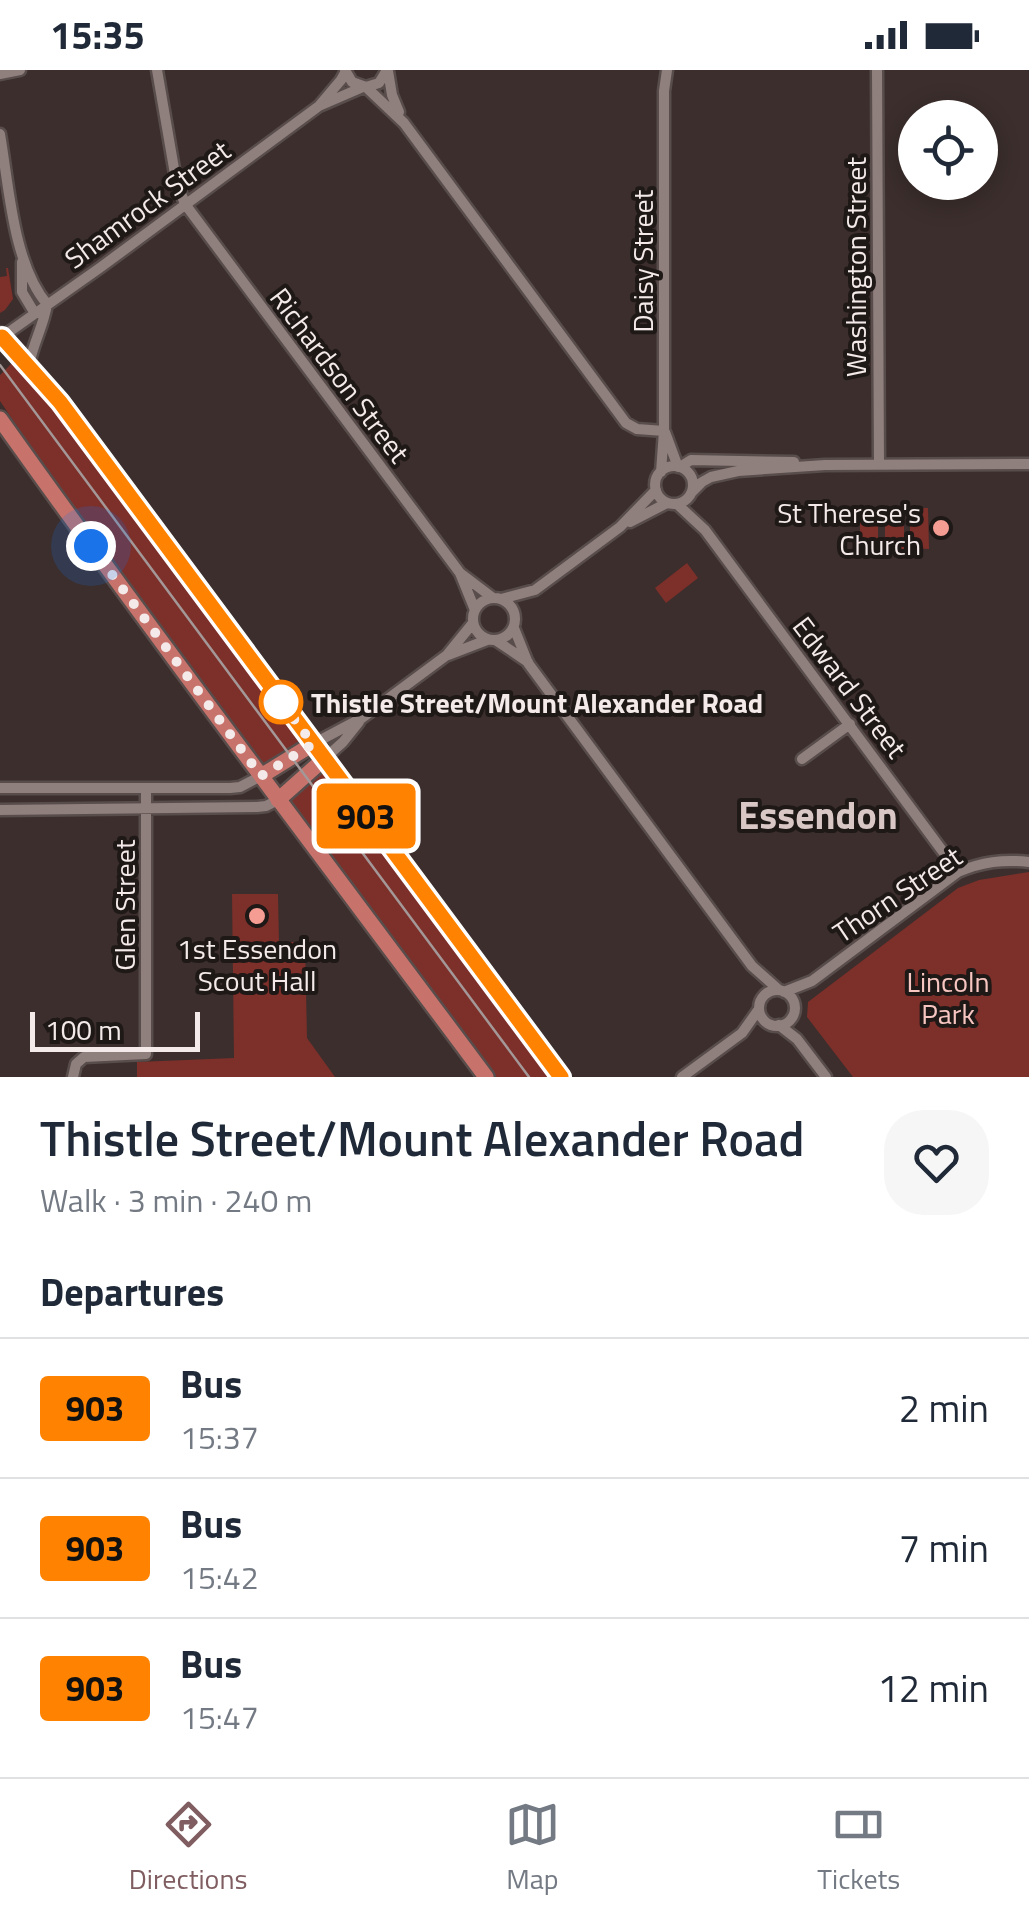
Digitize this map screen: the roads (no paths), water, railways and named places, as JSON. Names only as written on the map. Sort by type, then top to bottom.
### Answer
[{"type":"main road","points":[[1,337],[60,402],[561,1077]]},
{"type":"main road","points":[[0,419],[486,1077]]},
{"type":"main road","points":[[261,776],[313,744]]},
{"type":"main road","points":[[278,800],[324,759]]},
{"type":"street","points":[[0,74],[20,70]]},
{"type":"street","points":[[157,70],[176,180],[185,204]]},
{"type":"street","points":[[346,70],[352,82],[365,87],[404,122],[622,418],[637,429],[664,431]]},
{"type":"street","name":"Shamrock Street","points":[[1,337],[319,106],[346,70]]},
{"type":"street","points":[[387,70],[404,122]]},
{"type":"street","name":"Shamrock Street","points":[[319,106],[379,83],[387,70]]},
{"type":"street","name":"Daisy Street","points":[[659,70],[664,92]]},
{"type":"street","name":"Daisy Street","points":[[661,472],[667,70]]},
{"type":"street","name":"Washington Street","points":[[877,70],[878,464]]},
{"type":"street","points":[[0,134],[22,260],[22,292],[34,312]]},
{"type":"street","name":"Richardson Street","points":[[185,204],[460,573],[475,610]]},
{"type":"street","points":[[22,260],[33,286],[47,304],[29,365]]},
{"type":"street","name":"Daisy Street","points":[[664,431],[679,467]]},
{"type":"street","points":[[679,467],[692,460],[824,465]]},
{"type":"street","points":[[620,527],[691,494],[702,482],[723,473],[824,465],[1029,464]]},
{"type":"street","points":[[447,655],[510,634],[535,590],[620,527],[656,490],[661,472],[669,467],[685,470],[692,480],[691,494]]},
{"type":"street","points":[[656,490],[672,503]]},
{"type":"street","name":"Edward Street","points":[[691,494],[706,530],[958,872]]},
{"type":"street","name":"Edward Street","points":[[672,503],[706,530]]},
{"type":"street","name":"Richardson Street","points":[[460,573],[497,598]]},
{"type":"street","points":[[313,744],[362,718],[447,655],[473,623],[475,610],[482,601],[535,590]]},
{"type":"street","points":[[497,598],[512,606],[528,663],[752,966],[782,991],[793,1011],[797,1038]]},
{"type":"street","points":[[473,623],[478,633],[528,663]]},
{"type":"street","points":[[324,759],[362,718]]},
{"type":"street","points":[[802,760],[850,724]]},
{"type":"street","points":[[0,788],[235,788],[261,776]]},
{"type":"street","name":"Glen Street","points":[[73,1077],[76,1064],[84,1057],[146,1054],[146,788]]},
{"type":"street","points":[[0,810],[260,807],[278,800]]},
{"type":"street","name":"Thorn Street","points":[[782,991],[812,981],[958,872],[975,865],[1029,859]]},
{"type":"street","points":[[682,1077],[742,1033],[759,1009],[763,996],[752,966]]},
{"type":"street","name":"Thorn Street","points":[[793,1011],[812,981]]},
{"type":"street","points":[[763,996],[773,990],[782,991]]},
{"type":"street","points":[[759,1009],[762,1018],[797,1038],[826,1077]]},
{"type":"street","points":[[742,1033],[775,1025],[793,1011]]},
{"type":"tram line","points":[[0,365],[529,1077]]},
{"type":"place","name":"St Therese's Church","points":[[941,528]]},
{"type":"place","name":"Thistle Street/Mount Alexander Road","points":[[281,702]]},
{"type":"place","name":"1st Essendon Scout Hall","points":[[257,916]]},
{"type":"district","name":"Essendon","points":[[818,815]]},
{"type":"park label","name":"Lincoln Park","points":[[948,997]]}]
